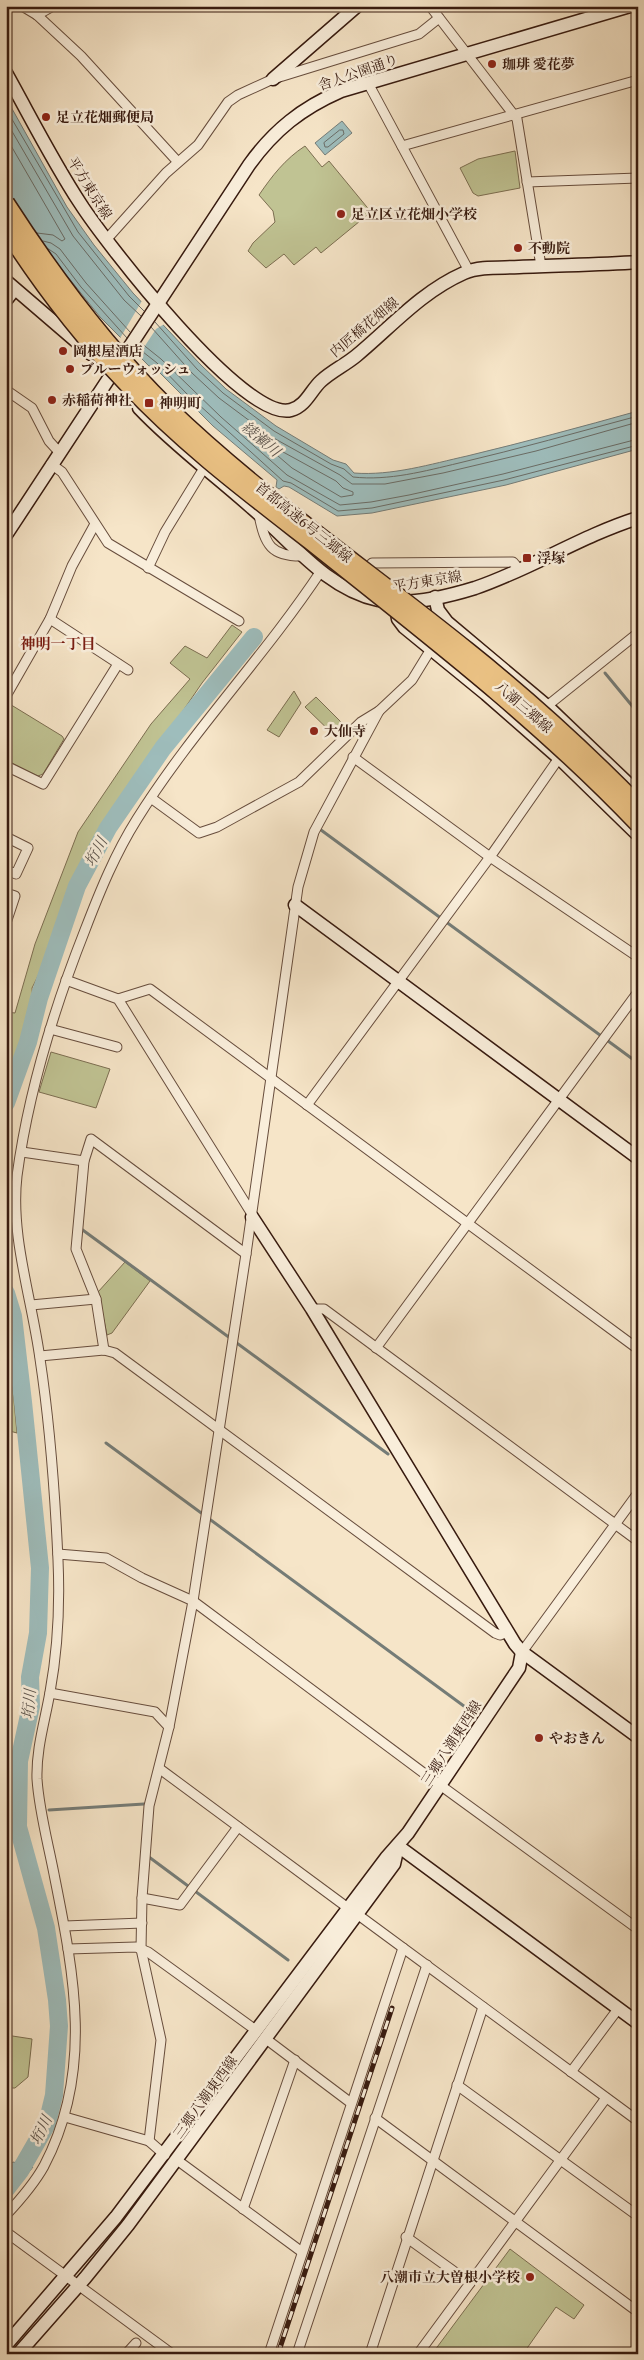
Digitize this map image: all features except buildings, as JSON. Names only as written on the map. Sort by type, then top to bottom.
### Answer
[{"type":"highway","name":"首都高速6号三郷線","points":[[6,203],[72,300],[115,352],[168,408],[270,495],[468,651],[549,719],[638,805]]},
{"type":"highway","name":"首都高速6号三郷線","points":[[6,229],[64,311],[127,384],[159,416],[269,509],[462,662],[555,742],[634,821]]},
{"type":"street","points":[[22,6],[37,15],[81,56],[177,162]]},
{"type":"street","points":[[37,15],[53,6]]},
{"type":"street","points":[[273,79],[356,6]]},
{"type":"street","points":[[430,6],[517,119],[542,266]]},
{"type":"street","name":"舎人公園通り","points":[[6,535],[249,164],[285,123],[310,106],[341,91],[630,6]]},
{"type":"street","points":[[636,6],[638,10]]},
{"type":"street","points":[[106,240],[177,162],[198,145],[228,102],[238,95],[273,79],[419,34],[439,18]]},
{"type":"street","name":"平方東京線","points":[[6,73],[78,201],[155,307]]},
{"type":"street","points":[[402,146],[638,80]]},
{"type":"street","points":[[368,83],[469,271]]},
{"type":"street","points":[[527,182],[638,178]]},
{"type":"street","name":"内匠橋花畑線","points":[[155,307],[226,375],[267,406],[286,411],[300,406],[322,380],[355,357],[422,298],[445,283],[469,271],[495,268],[638,262]]},
{"type":"street","name":"平方東京線","points":[[9,290],[78,342],[162,431],[259,514],[321,571],[349,590],[377,600],[395,603],[436,597],[474,588],[638,518]]},
{"type":"street","points":[[6,390],[32,408],[50,442],[59,452]]},
{"type":"street","points":[[51,464],[62,472],[108,543],[239,621]]},
{"type":"street","points":[[148,568],[165,532],[204,468]]},
{"type":"street","points":[[6,696],[50,619],[72,566],[95,524]]},
{"type":"street","points":[[349,590],[372,563],[514,562],[519,569]]},
{"type":"street","points":[[6,2215],[24,2195],[43,2168],[65,2117],[69,2099],[77,2021],[74,1984],[65,1926],[38,1780],[38,1754],[50,1693],[60,1619],[58,1554],[50,1435],[40,1356],[17,1214],[17,1178],[50,1029],[66,980],[101,887],[118,851],[151,798],[188,746],[294,612],[321,571]]},
{"type":"street","name":"八潮三郷線","points":[[436,597],[442,617],[547,706],[638,793]]},
{"type":"street","points":[[395,603],[484,652]]},
{"type":"street","name":"八潮三郷線","points":[[395,603],[400,623],[634,821],[638,835]]},
{"type":"street","points":[[50,619],[128,670]]},
{"type":"street","points":[[547,706],[638,633]]},
{"type":"street","points":[[151,798],[199,833],[217,827],[299,782],[361,722],[379,711],[412,680],[431,649]]},
{"type":"street","points":[[6,766],[43,784],[118,664]]},
{"type":"street","points":[[486,694],[506,671]]},
{"type":"street","points":[[149,2141],[160,2040],[141,1950],[142,1898],[149,1806],[160,1769],[193,1601],[252,1215],[295,905],[314,832],[379,711]]},
{"type":"street","points":[[353,757],[490,857],[638,957]]},
{"type":"street","points":[[307,1105],[490,857],[559,758]]},
{"type":"street","points":[[6,837],[28,848],[16,874],[6,870]]},
{"type":"street","points":[[6,893],[15,896],[6,923]]},
{"type":"street","points":[[295,905],[638,1158]]},
{"type":"street","points":[[66,980],[118,999],[150,989],[638,1350]]},
{"type":"street","points":[[376,1348],[638,992]]},
{"type":"street","points":[[118,999],[312,1309],[522,1652],[638,1737]]},
{"type":"street","points":[[50,1029],[117,1047]]},
{"type":"street","points":[[104,1350],[96,1299],[76,1249],[84,1161],[91,1139],[246,1254]]},
{"type":"street","points":[[22,1152],[84,1161]]},
{"type":"street","points":[[31,1305],[96,1299]]},
{"type":"street","points":[[312,1309],[324,1309],[638,1541]]},
{"type":"street","points":[[40,1356],[104,1350],[115,1353],[495,1633],[500,1635],[508,1632]]},
{"type":"street","points":[[522,1652],[638,1493]]},
{"type":"street","points":[[58,1554],[106,1558],[142,1578],[193,1601],[441,1786],[638,1929]]},
{"type":"street","name":"三郷八潮東西線","points":[[18,2354],[79,2285],[177,2160],[262,2035],[353,1911],[386,1858],[398,1846],[441,1786],[519,1668],[522,1652]]},
{"type":"street","points":[[50,1693],[155,1712],[169,1727]]},
{"type":"street","points":[[160,1769],[638,2121]]},
{"type":"street","points":[[142,1898],[180,1905],[238,1827]]},
{"type":"street","points":[[398,1846],[638,2023]]},
{"type":"street","points":[[65,1926],[142,1923]]},
{"type":"street","points":[[68,1949],[136,1947],[148,1952],[352,2103]]},
{"type":"street","points":[[269,2354],[403,1948]]},
{"type":"street","points":[[297,2354],[427,1965]]},
{"type":"street","points":[[370,2354],[406,2238],[483,2007]]},
{"type":"street","points":[[572,2072],[618,2008]]},
{"type":"street","name":"三郷八潮東西線","points":[[6,2345],[67,2276],[262,2035]]},
{"type":"street","points":[[244,2209],[295,2060]]},
{"type":"street","points":[[457,2085],[638,2216]]},
{"type":"street","points":[[418,2354],[606,2098]]},
{"type":"street","points":[[65,2117],[149,2141],[165,2154]]},
{"type":"street","points":[[375,2118],[638,2312]]},
{"type":"street","points":[[177,2160],[302,2252]]},
{"type":"street","points":[[6,2232],[172,2354]]},
{"type":"street","points":[[406,2238],[470,2283]]},
{"type":"street","points":[[126,2354],[136,2343]]},
{"type":"green space","points":[[305,146],[322,167],[329,161],[371,212],[321,253],[316,247],[294,265],[284,254],[266,268],[248,251],[253,243],[275,222],[273,211],[259,195],[279,168]]},
{"type":"green space","points":[[515,151],[520,188],[478,196],[473,193],[460,168],[478,159]]},
{"type":"green space","points":[[232,625],[242,632],[202,683],[116,809],[83,866],[32,988],[33,1007],[6,1089],[6,1012],[15,1013],[35,944],[78,832],[151,724],[190,679],[170,663],[185,646],[207,658]]},
{"type":"green space","points":[[294,691],[301,703],[279,737],[267,730]]},
{"type":"green space","points":[[316,697],[349,730],[339,740],[305,707]]},
{"type":"green space","points":[[8,703],[64,739],[43,774],[38,776],[6,760]]},
{"type":"green space","points":[[51,1052],[110,1069],[96,1108],[39,1092]]},
{"type":"green space","points":[[125,1262],[150,1281],[112,1333],[107,1335],[98,1292]]},
{"type":"green space","points":[[7,1327],[17,1433],[6,1430]]},
{"type":"green space","points":[[6,2035],[32,2039],[28,2077],[15,2088],[6,2088]]},
{"type":"green space","points":[[510,2249],[584,2305],[574,2319],[556,2307],[523,2354],[432,2354]]},
{"type":"water","name":"綾瀬川","points":[[6,98],[67,207],[94,245],[133,293],[226,389],[276,426],[333,460],[346,464],[354,473],[383,473],[425,466],[532,440],[638,411],[638,449],[506,485],[372,513],[337,516],[289,487],[284,486],[279,489],[276,487],[277,480],[213,426],[153,366],[149,366],[100,317],[52,257],[46,253],[12,252],[6,248]]},
{"type":"water","points":[[342,121],[352,133],[325,155],[315,143]]},
{"type":"water","points":[[13,2162],[33,2167],[6,2201],[6,2169]]},
{"type":"pier","points":[[143,299],[166,323],[156,329],[137,358],[119,340]]},
{"type":"waterway","name":"垳川","points":[[6,1103],[28,1042],[39,998],[77,886],[108,828],[163,748],[254,637]]},
{"type":"waterway","points":[[605,673],[638,713]]},
{"type":"waterway","points":[[321,830],[638,1063]]},
{"type":"waterway","points":[[80,1228],[388,1454]]},
{"type":"waterway","name":"垳川","points":[[6,1293],[13,1316],[40,1568],[38,1633],[30,1677],[31,1706],[19,1761],[18,1827],[46,1928],[59,2026],[54,2095],[47,2124],[20,2171],[6,2189]]},
{"type":"waterway","points":[[106,1443],[472,1712]]},
{"type":"waterway","points":[[49,1810],[144,1804]]},
{"type":"waterway","points":[[149,1857],[288,1960]]},
{"type":"railway","points":[[278,2354],[392,2008]]},
{"type":"place","name":"珈琲 愛花夢","points":[[492,64]]},
{"type":"place","name":"足立花畑郵便局","points":[[46,117]]},
{"type":"place","name":"足立区立花畑小学校","points":[[341,214]]},
{"type":"place","name":"不動院","points":[[518,248]]},
{"type":"place","name":"岡根屋酒店","points":[[63,351]]},
{"type":"place","name":"ブルーウォッシュ","points":[[70,369]]},
{"type":"place","name":"赤稲荷神社","points":[[52,400]]},
{"type":"place","name":"神明町","points":[[149,403]]},
{"type":"place","name":"浮塚","points":[[527,558]]},
{"type":"place","name":"大仙寺","points":[[314,731]]},
{"type":"place","name":"やおきん","points":[[539,1738]]},
{"type":"place","name":"八潮市立大曽根小学校","points":[[530,2277]]},
{"type":"district","name":"神明一丁目","points":[[58,644]]}]
